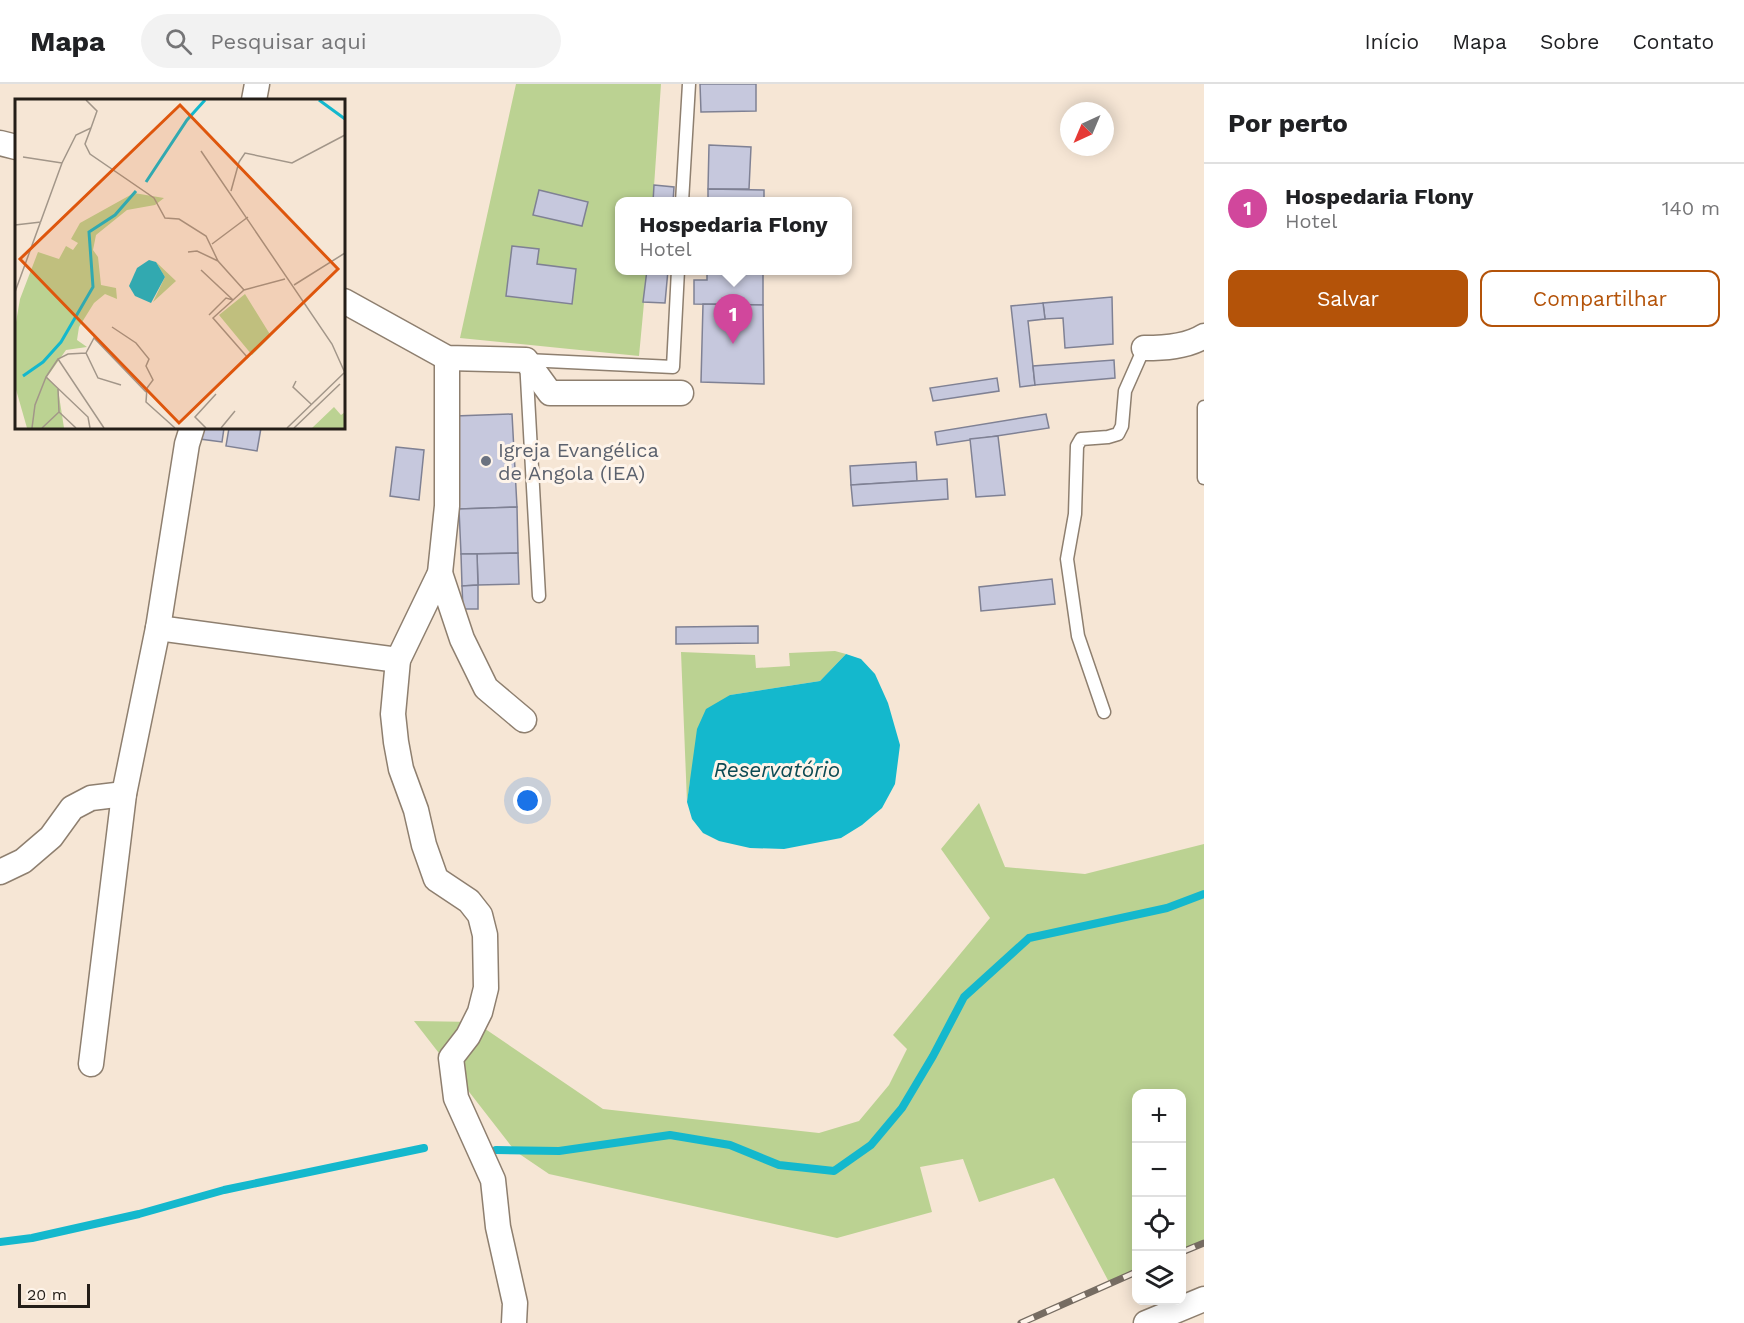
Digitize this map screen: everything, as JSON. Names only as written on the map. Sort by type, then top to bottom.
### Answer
[{"type":"street","points":[[254,99],[257,84]]},
{"type":"street","points":[[0,143],[15,147]]},
{"type":"street","points":[[345,303],[447,358],[526,360],[550,393],[681,393]]},
{"type":"street","points":[[1144,348],[1159,348],[1196,341],[1204,336]]},
{"type":"street","points":[[447,358],[447,506],[440,573],[398,660],[393,714],[401,769],[416,810],[424,845],[436,879],[469,901],[480,915],[485,935],[486,988],[480,1012],[468,1036],[451,1058],[456,1098],[493,1180],[498,1227],[515,1303],[514,1323]]},
{"type":"street","points":[[91,1064],[124,794],[159,628],[187,444],[192,429]]},
{"type":"street","points":[[440,573],[462,639],[486,688],[524,720]]},
{"type":"street","points":[[159,628],[398,660]]},
{"type":"street","points":[[0,872],[23,861],[51,837],[72,808],[91,798],[124,794]]},
{"type":"street","points":[[1146,1323],[1204,1299]]},
{"type":"lane","points":[[682,197],[689,84]]},
{"type":"lane","points":[[540,596],[526,360],[673,367],[678,275]]},
{"type":"lane","points":[[1104,712],[1078,636],[1068,560],[1075,514],[1077,446],[1082,439],[1118,434],[1122,426],[1125,391],[1144,348]]},
{"type":"lane","points":[[1204,408],[1204,478]]},
{"type":"green space","points":[[516,84],[661,84],[653,197],[615,197],[615,275],[647,275],[639,356],[460,338]]},
{"type":"green space","points":[[835,651],[846,654],[820,681],[730,695],[690,781],[687,802],[681,652],[755,655],[756,668],[790,666],[789,653]]},
{"type":"green space","points":[[979,803],[1005,867],[1085,874],[1204,844],[1204,1243],[1186,1250],[1186,1089],[1132,1089],[1132,1274],[1110,1284],[1054,1178],[979,1202],[963,1159],[920,1167],[932,1212],[837,1238],[549,1174],[515,1151],[414,1021],[475,1022],[603,1109],[819,1133],[859,1121],[889,1085],[907,1049],[893,1035],[990,918],[941,849]]},
{"type":"water","name":"Reservatório","points":[[846,654],[861,659],[875,674],[888,703],[900,745],[895,784],[882,808],[862,825],[841,838],[784,849],[750,848],[719,841],[703,833],[692,819],[687,802],[697,729],[706,709],[730,695],[820,681]]},
{"type":"building","points":[[700,84],[756,84],[756,111],[701,112]]},
{"type":"building","points":[[709,145],[751,147],[749,189],[708,189]]},
{"type":"building","points":[[654,185],[674,187],[673,197],[653,197]]},
{"type":"building","points":[[708,189],[764,190],[764,197],[708,197]]},
{"type":"building","points":[[539,190],[588,202],[582,226],[533,215]]},
{"type":"building","points":[[512,246],[539,249],[537,264],[576,269],[572,304],[506,296]]},
{"type":"building","points":[[646,275],[668,275],[665,303],[643,302]]},
{"type":"building","points":[[707,275],[763,275],[763,305],[694,304],[694,280],[707,280]]},
{"type":"building","points":[[1112,297],[1113,344],[1065,348],[1063,318],[1045,319],[1043,303]]},
{"type":"building","points":[[1043,303],[1045,319],[1028,321],[1035,385],[1020,387],[1011,306]]},
{"type":"building","points":[[703,304],[763,305],[764,384],[701,382]]},
{"type":"building","points":[[1114,360],[1115,378],[1035,385],[1033,366]]},
{"type":"building","points":[[997,378],[999,391],[933,401],[930,388]]},
{"type":"building","name":"Igreja Evangélica de Angola (IEA)","points":[[512,414],[517,507],[459,509],[455,416]]},
{"type":"building","points":[[1046,414],[1049,428],[937,445],[935,432]]},
{"type":"building","points":[[202,429],[224,429],[222,442],[200,439]]},
{"type":"building","points":[[229,429],[261,429],[257,451],[226,446]]},
{"type":"building","points":[[998,436],[1005,495],[976,497],[970,439]]},
{"type":"building","points":[[396,447],[424,450],[419,500],[390,496]]},
{"type":"building","points":[[916,462],[917,481],[851,485],[850,466]]},
{"type":"building","points":[[947,479],[948,499],[853,506],[851,485]]},
{"type":"building","points":[[517,507],[518,553],[461,554],[459,509]]},
{"type":"building","points":[[518,553],[519,584],[478,585],[477,554]]},
{"type":"building","points":[[461,554],[477,554],[478,585],[462,586]]},
{"type":"building","points":[[1052,579],[1055,604],[981,611],[979,587]]},
{"type":"building","points":[[478,585],[478,609],[463,609],[462,586]]},
{"type":"building","points":[[758,626],[758,643],[676,644],[676,627]]},
{"type":"waterway","points":[[496,1150],[559,1151],[670,1135],[730,1145],[779,1165],[834,1171],[871,1145],[902,1108],[964,997],[1029,938],[1167,908],[1204,894]]},
{"type":"waterway","points":[[0,1242],[32,1238],[139,1214],[224,1190],[424,1148]]},
{"type":"railway","points":[[1184,1251],[1204,1243]]},
{"type":"railway","points":[[1021,1323],[1132,1274]]},
{"type":"place","name":"Hospedaria Flony","points":[[733,344]]},
{"type":"place","name":"Igreja Evangélica de Angola (IEA)","points":[[486,461]]}]
